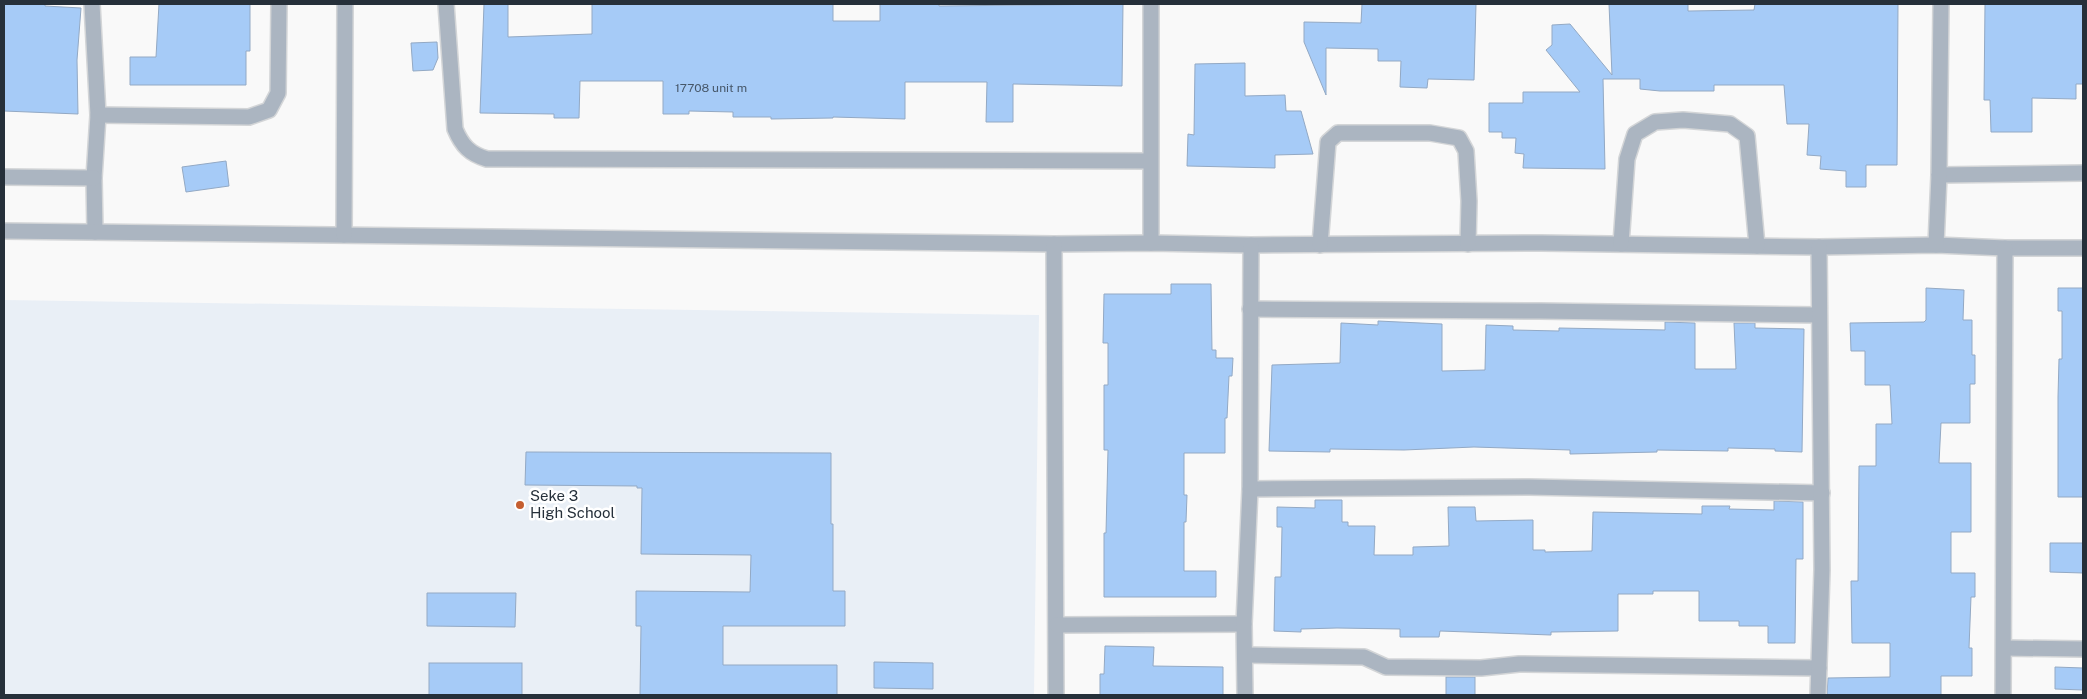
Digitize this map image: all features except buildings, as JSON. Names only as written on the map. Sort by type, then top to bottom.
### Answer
[{"type":"street","points":[[92,4],[98,115],[94,178],[95,232]]},
{"type":"street","points":[[98,115],[249,117],[269,110],[278,93],[279,4]]},
{"type":"street","points":[[344,235],[345,4]]},
{"type":"street","points":[[446,4],[455,129],[460,143],[473,155],[488,160],[1150,161]]},
{"type":"street","points":[[1150,243],[1152,4]]},
{"type":"street","points":[[1936,245],[1939,175],[1941,4]]},
{"type":"street","points":[[1621,244],[1628,159],[1635,134],[1655,122],[1683,120],[1730,124],[1747,136],[1757,246]]},
{"type":"street","points":[[1320,245],[1328,142],[1338,133],[1430,133],[1459,138],[1466,151],[1469,201],[1468,244]]},
{"type":"street","points":[[1939,175],[2083,173]]},
{"type":"street","points":[[4,177],[94,178]]},
{"type":"street","points":[[4,231],[1054,244],[1621,244],[1819,247],[1936,245],[2005,248],[2083,248]]},
{"type":"street","points":[[1054,244],[1056,695]]},
{"type":"street","points":[[1245,695],[1246,655],[1244,624],[1250,489],[1251,245]]},
{"type":"street","points":[[1818,695],[1822,493],[1819,247]]},
{"type":"street","points":[[2003,695],[2005,248]]},
{"type":"street","points":[[1250,309],[1819,316]]},
{"type":"street","points":[[1250,489],[1529,486],[1822,493]]},
{"type":"street","points":[[1057,625],[1244,624]]},
{"type":"street","points":[[2004,648],[2083,649]]},
{"type":"street","points":[[1246,655],[1364,657],[1386,667],[1481,668],[1519,664],[1819,668]]},
{"type":"shaded area","name":"Seke 3 High School","points":[[4,300],[1039,315],[1034,695],[4,695]]},
{"type":"place","name":"Seke 3 High School","points":[[520,505]]}]
